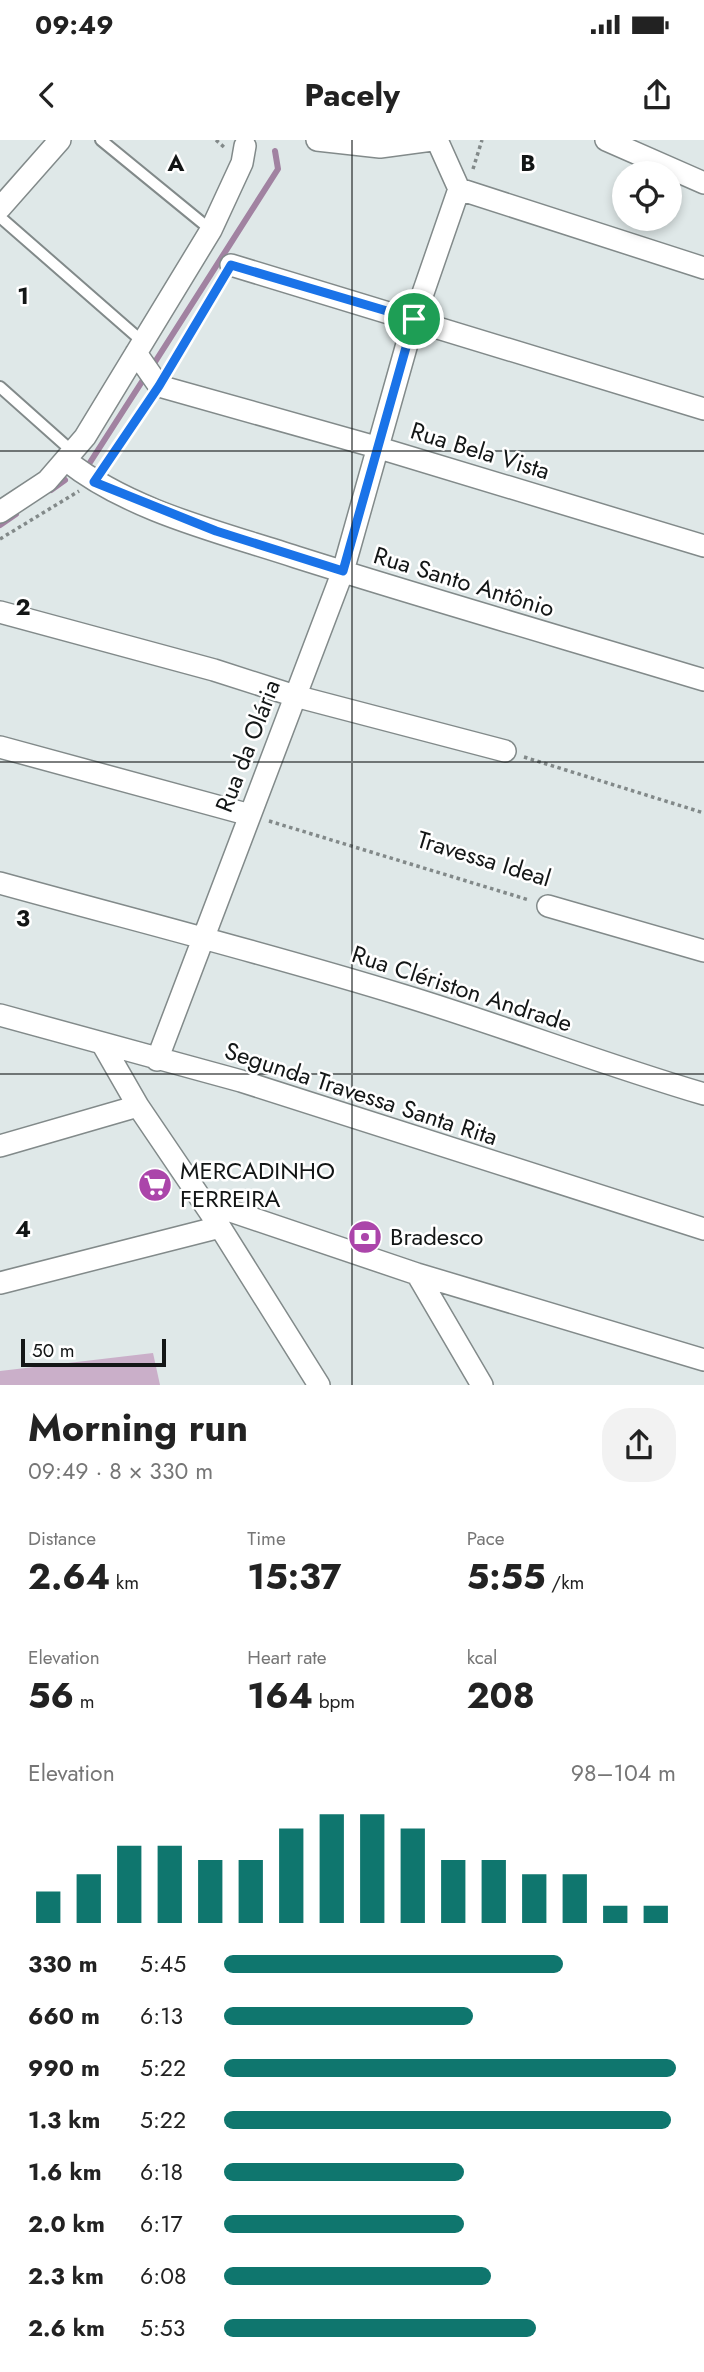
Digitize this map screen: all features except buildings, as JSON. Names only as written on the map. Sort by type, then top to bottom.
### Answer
[{"type":"street","points":[[0,208],[60,140]]},
{"type":"street","points":[[317,140],[380,147],[435,140],[462,190],[704,268]]},
{"type":"street","points":[[606,140],[704,183]]},
{"type":"street","points":[[0,512],[47,481],[70,456],[211,230],[242,163],[247,142]]},
{"type":"street","name":"Rua da Olária","points":[[157,1060],[343,571],[414,319],[462,190]]},
{"type":"street","points":[[231,265],[704,409]]},
{"type":"street","points":[[140,347],[159,386]]},
{"type":"street","name":"Rua Bela Vista","points":[[159,386],[376,447],[704,546]]},
{"type":"street","name":"Rua Santo Antônio","points":[[70,456],[94,482],[216,531],[533,631],[704,680]]},
{"type":"street","points":[[0,612],[214,670],[295,696],[505,751]]},
{"type":"street","points":[[0,747],[250,815]]},
{"type":"street","name":"Rua Clériston Andrade","points":[[0,883],[204,937],[405,996],[555,1048],[704,1094]]},
{"type":"street","name":"Travessa Ideal","points":[[548,906],[704,951]]},
{"type":"street","name":"Segunda Travessa Santa Rita","points":[[0,1015],[241,1081],[704,1229]]},
{"type":"street","points":[[103,1045],[138,1106],[204,1202],[319,1385]]},
{"type":"street","points":[[0,1146],[138,1106]]},
{"type":"street","points":[[204,1202],[417,1275],[704,1360]]},
{"type":"street","points":[[0,1283],[220,1227]]},
{"type":"street","points":[[417,1275],[482,1385]]},
{"type":"lane","points":[[101,140],[211,230]]},
{"type":"lane","points":[[0,217],[140,347]]},
{"type":"lane","points":[[0,387],[70,456]]},
{"type":"path","points":[[462,190],[482,140]]},
{"type":"path","points":[[0,539],[94,482],[159,386],[231,265]]},
{"type":"path","points":[[505,751],[704,813]]},
{"type":"path","name":"Travessa Ideal","points":[[250,815],[548,906]]},
{"type":"shaded area","points":[[153,1353],[160,1385],[0,1385],[0,1371]]},
{"type":"waterway","points":[[155,362],[278,169],[275,151]]},
{"type":"waterway","points":[[89,464],[143,380]]},
{"type":"waterway","points":[[51,490],[65,480]]},
{"type":"waterway","points":[[0,525],[16,514]]},
{"type":"place","name":"MERCADINHO FERREIRA","points":[[155,1185]]},
{"type":"place","name":"Bradesco","points":[[365,1237]]},
{"type":"route","points":[[231,265],[414,319],[343,571],[216,531],[94,482],[159,386],[231,265]]}]
